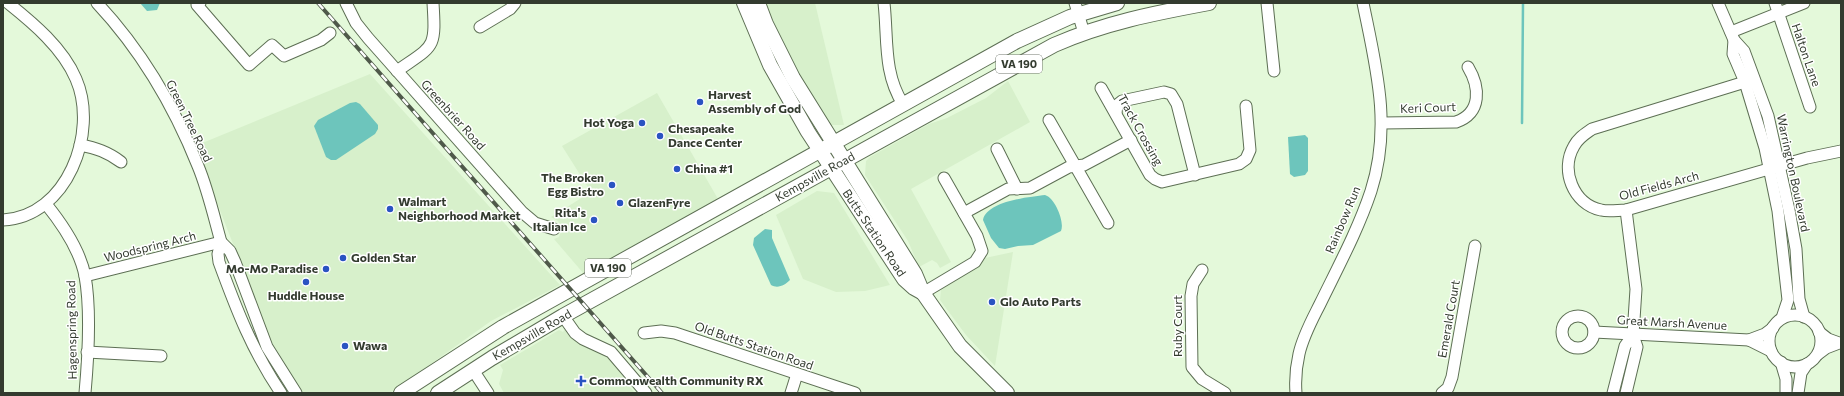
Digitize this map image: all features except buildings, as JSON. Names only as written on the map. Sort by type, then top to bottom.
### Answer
[{"type":"main road","name":"Butts Station Road","points":[[744,3],[770,65],[819,150],[904,279],[922,293],[960,346],[1007,393]]},
{"type":"main road","name":"Butts Station Road","points":[[758,3],[785,63],[920,284],[922,293]]},
{"type":"main road","name":"Kempsville Road","points":[[401,393],[503,327],[1017,41],[1077,9],[1117,3]]},
{"type":"main road","name":"Kempsville Road","points":[[438,393],[473,370],[563,316],[1029,58],[1084,32],[1132,18],[1209,3]]},
{"type":"street","points":[[3,220],[21,217],[46,204],[67,177],[80,145],[84,112],[77,80],[60,52],[8,3]]},
{"type":"street","name":"Green Tree Road","points":[[97,3],[133,46],[171,108],[198,167],[221,242],[230,251],[267,347],[296,393]]},
{"type":"street","points":[[200,3],[197,5],[249,65],[272,45],[284,56],[321,40],[330,33]]},
{"type":"street","name":"Greenbrier Road","points":[[346,3],[356,23],[522,212],[536,223],[554,229]]},
{"type":"street","points":[[397,71],[428,49],[433,42],[433,3]]},
{"type":"street","points":[[480,27],[510,9],[515,3]]},
{"type":"street","points":[[884,3],[888,70],[896,94],[902,104]]},
{"type":"street","points":[[1267,3],[1274,71]]},
{"type":"street","name":"Rainbow Run","points":[[1296,393],[1296,368],[1304,337],[1359,221],[1371,189],[1377,166],[1382,123],[1378,78],[1363,3]]},
{"type":"street","name":"Warrington Boulevard","points":[[1718,3],[1733,36],[1744,51],[1768,116],[1775,168],[1778,211],[1788,300],[1782,318]]},
{"type":"street","points":[[1733,36],[1777,8],[1804,3]]},
{"type":"street","name":"Halton Lane","points":[[1777,8],[1810,107]]},
{"type":"street","points":[[1077,9],[1084,32]]},
{"type":"street","name":"Warrington Boulevard","points":[[1733,36],[1733,54],[1745,82],[1765,148],[1775,168],[1789,210],[1796,249],[1799,299],[1804,317]]},
{"type":"street","name":"Keri Court","points":[[1382,123],[1456,122],[1463,120],[1472,112],[1476,101],[1476,84],[1468,67]]},
{"type":"street","name":"Old Fields Arch","points":[[1745,82],[1592,129],[1582,136],[1574,145],[1570,155],[1568,167],[1569,178],[1573,189],[1580,199],[1590,206],[1601,210],[1626,210],[1806,158],[1841,151]]},
{"type":"street","name":"Track Crossing","points":[[1102,88],[1150,175],[1155,180],[1166,182],[1239,164],[1246,159],[1250,150],[1246,106]]},
{"type":"street","points":[[1116,113],[1117,105],[1122,101],[1164,92],[1171,94],[1177,104],[1195,175]]},
{"type":"street","points":[[1049,120],[1108,224]]},
{"type":"street","points":[[964,213],[1008,189],[1030,188],[1069,167],[1084,166],[1131,140]]},
{"type":"street","points":[[80,145],[109,153],[121,162]]},
{"type":"street","points":[[997,149],[1018,189]]},
{"type":"street","points":[[922,293],[975,262],[980,256],[982,249],[981,244],[944,178]]},
{"type":"street","name":"Hagenspring Road","points":[[46,204],[70,238],[79,256],[85,276],[88,316],[85,393]]},
{"type":"street","points":[[1626,210],[1636,289],[1633,335],[1637,348],[1626,393]]},
{"type":"street","name":"Green Tree Road","points":[[221,242],[218,254],[219,262],[237,310],[252,345],[281,393]]},
{"type":"street","name":"Woodspring Arch","points":[[85,276],[221,242]]},
{"type":"street","name":"Emerald Court","points":[[1442,393],[1448,388],[1452,377],[1475,246]]},
{"type":"street","name":"Ruby Court","points":[[1202,270],[1193,284],[1191,296],[1192,367],[1202,379],[1225,393]]},
{"type":"street","points":[[563,316],[575,333],[583,339],[611,352],[646,393]]},
{"type":"street","points":[[1786,393],[1786,379],[1781,362],[1771,351],[1769,339],[1773,328],[1782,318],[1789,316],[1804,317],[1811,320],[1820,332],[1828,339],[1840,343]]},
{"type":"street","name":"Great Marsh Avenue","points":[[1594,332],[1749,340],[1765,334],[1773,328]]},
{"type":"street","name":"Old Butts Station Road","points":[[644,334],[661,331],[675,333],[855,393]]},
{"type":"street","points":[[1818,354],[1820,347],[1820,332]]},
{"type":"street","points":[[1613,393],[1625,346],[1633,335]]},
{"type":"street","name":"Great Marsh Avenue","points":[[1749,340],[1771,351]]},
{"type":"street","points":[[1798,393],[1801,373],[1807,364],[1826,348],[1840,343]]},
{"type":"street","points":[[87,352],[161,356]]},
{"type":"street","points":[[1781,362],[1794,366],[1807,364]]},
{"type":"street","points":[[473,370],[488,393]]},
{"type":"street","points":[[791,393],[797,374]]},
{"type":"shaded area","points":[[764,3],[815,3],[844,125],[830,125],[825,120],[781,43]]},
{"type":"shaded area","points":[[370,74],[560,285],[491,321],[390,393],[303,393],[270,339],[195,146]]},
{"type":"shaded area","points":[[1008,81],[1030,122],[911,189],[951,262],[940,268],[937,263],[932,260],[919,267],[908,241],[865,175],[866,161],[870,157],[929,124],[947,118],[986,98]]},
{"type":"shaded area","points":[[657,93],[718,199],[584,274],[554,239],[559,237],[562,229],[558,221],[551,217],[591,192],[562,146]]},
{"type":"shaded area","points":[[817,191],[834,193],[890,285],[865,291],[836,292],[803,279],[776,215]]},
{"type":"shaded area","points":[[1013,252],[995,366],[966,335],[940,300],[941,289],[982,263],[985,258]]},
{"type":"shaded area","points":[[565,329],[577,342],[619,364],[634,380],[628,385],[635,393],[504,393],[499,384],[503,370],[500,365],[559,330],[563,332]]},
{"type":"water","points":[[140,3],[160,3],[157,10],[147,11]]},
{"type":"water","points":[[356,102],[360,104],[378,125],[378,129],[375,134],[336,160],[331,160],[326,157],[314,126],[318,120],[350,103]]},
{"type":"water","points":[[1305,135],[1308,138],[1308,171],[1305,175],[1294,177],[1290,174],[1288,137]]},
{"type":"water","points":[[1045,195],[1049,197],[1056,205],[1062,222],[1061,231],[1033,245],[1005,249],[999,248],[991,238],[983,220],[986,214],[992,208],[1000,204]]},
{"type":"water","points":[[765,229],[772,230],[772,238],[790,280],[781,286],[776,287],[771,285],[753,245],[754,238]]},
{"type":"waterway","points":[[1522,123],[1523,3]]},
{"type":"railway","points":[[318,3],[662,393]]},
{"type":"place","name":"Harvest Assembly of God","points":[[700,102]]},
{"type":"place","name":"Hot Yoga","points":[[642,123]]},
{"type":"place","name":"Chesapeake Dance Center","points":[[660,136]]},
{"type":"place","name":"China #1","points":[[677,169]]},
{"type":"place","name":"The Broken Egg Bistro","points":[[612,185]]},
{"type":"place","name":"GlazenFyre","points":[[620,203]]},
{"type":"place","name":"Walmart Neighborhood Market","points":[[390,209]]},
{"type":"place","name":"Rita's Italian Ice","points":[[594,220]]},
{"type":"place","name":"Golden Star","points":[[343,258]]},
{"type":"place","name":"Mo-Mo Paradise","points":[[326,269]]},
{"type":"place","name":"Huddle House","points":[[306,282]]},
{"type":"place","name":"Glo Auto Parts","points":[[992,302]]},
{"type":"place","name":"Wawa","points":[[345,346]]},
{"type":"place","name":"Commonwealth Community RX","points":[[581,381]]}]
